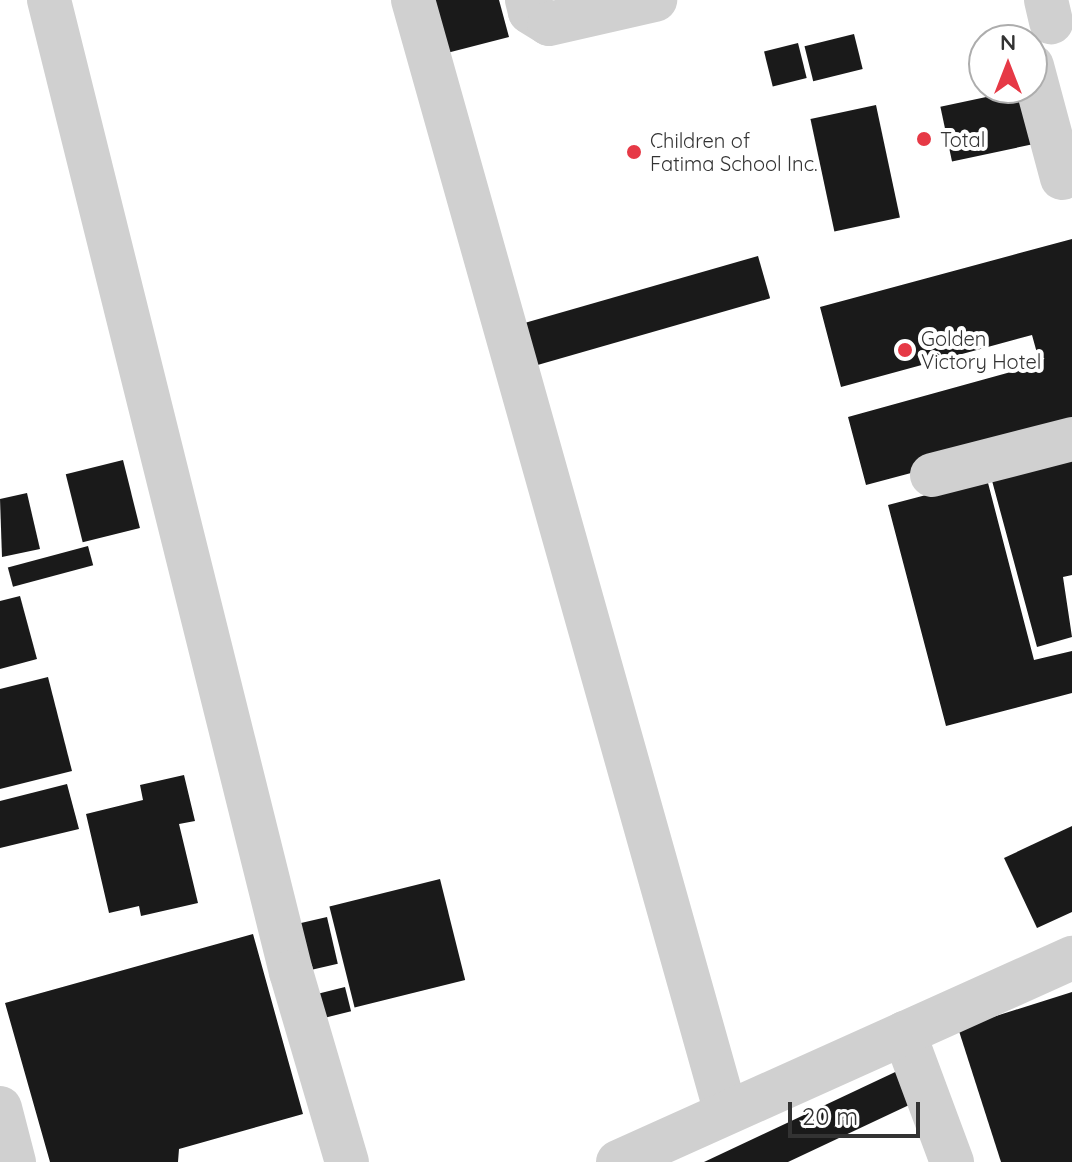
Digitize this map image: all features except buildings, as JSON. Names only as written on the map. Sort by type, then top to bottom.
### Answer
[{"type":"street","points":[[49,0],[291,972],[347,1162]]},
{"type":"street","points":[[413,0],[725,1109]]},
{"type":"street","points":[[527,0],[539,20],[560,24],[655,0]]},
{"type":"street","points":[[1048,102],[1062,178]]},
{"type":"street","points":[[932,475],[1072,439]]},
{"type":"street","points":[[618,1162],[725,1109],[1072,958]]},
{"type":"street","points":[[904,1033],[952,1162]]},
{"type":"street","points":[[0,1108],[14,1162]]},
{"type":"place","name":"Total","points":[[924,139]]},
{"type":"place","name":"Children of Fatima School Inc.","points":[[634,152]]},
{"type":"place","name":"Golden Victory Hotel","points":[[905,350]]}]
